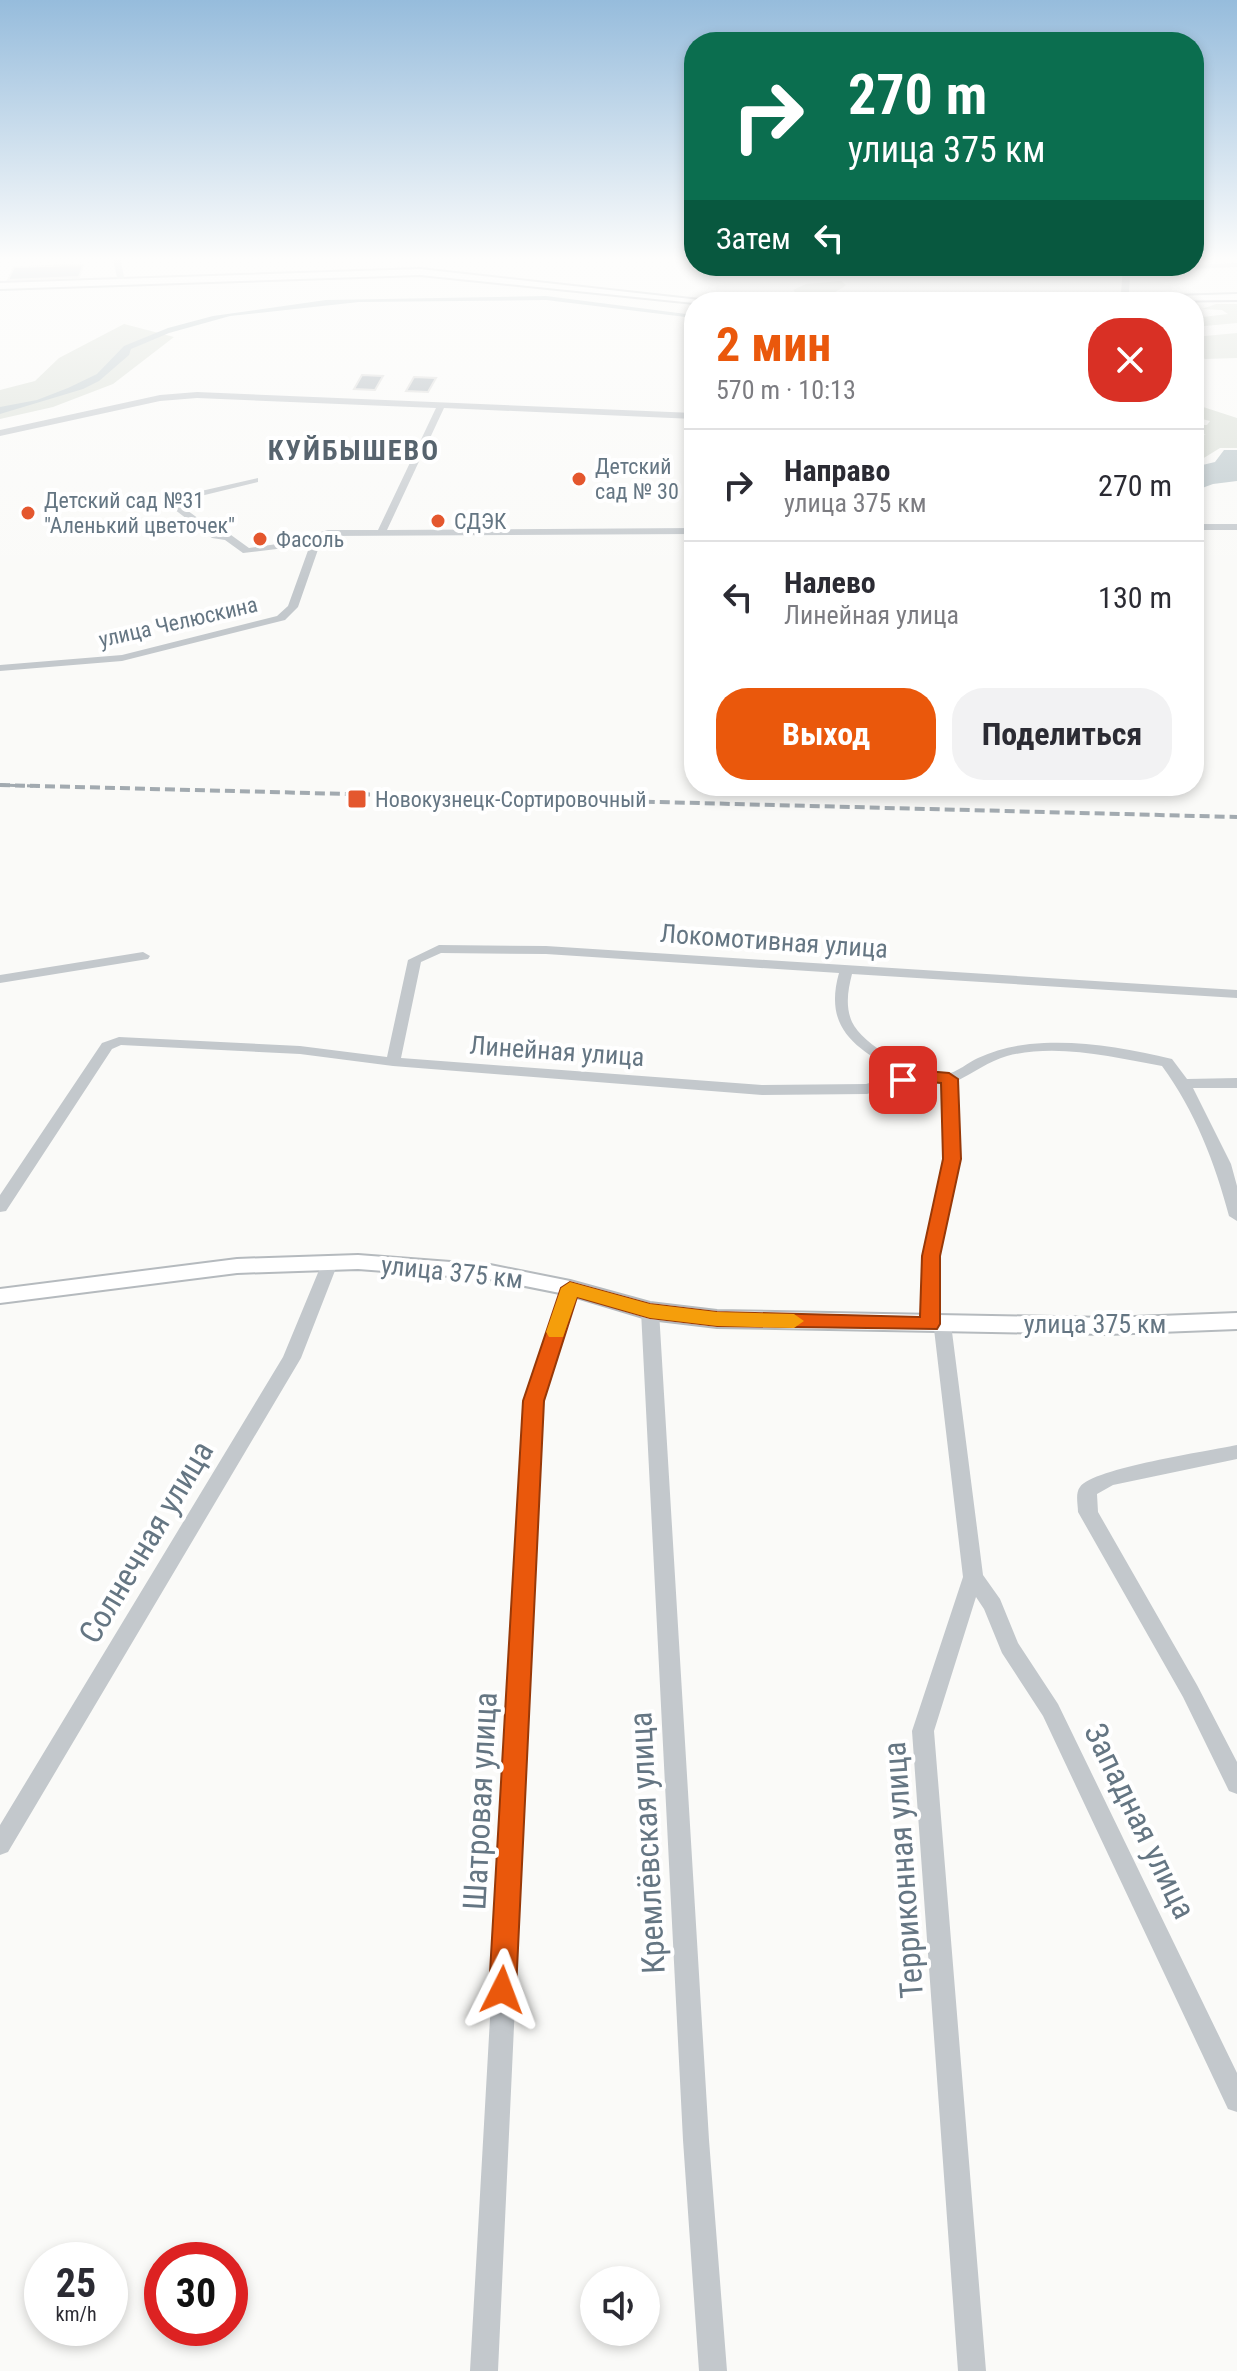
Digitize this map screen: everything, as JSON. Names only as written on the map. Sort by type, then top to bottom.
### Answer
[{"type":"main road","name":"улица 375 км","points":[[0,1296],[237,1266],[330,1263],[448,1267],[570,1288],[650,1311],[717,1319],[1108,1326],[1237,1321]]},
{"type":"street","points":[[0,433],[180,396],[684,416]]},
{"type":"street","points":[[382,531],[441,405]]},
{"type":"street","points":[[255,480],[169,501],[215,536],[228,537],[247,551],[316,541],[320,535],[328,533],[684,531]]},
{"type":"street","points":[[1204,527],[1237,527]]},
{"type":"street","name":"улица Челюскина","points":[[0,668],[122,658],[281,618],[293,607],[316,541]]},
{"type":"street","name":"Локомотивная улица","points":[[393,1062],[415,960],[439,949],[546,950],[1237,994]]},
{"type":"street","points":[[0,979],[143,956]]},
{"type":"street","points":[[847,968],[840,987],[842,1015],[847,1030],[861,1045],[915,1075]]},
{"type":"street","name":"Линейная улица","points":[[0,1207],[110,1044],[123,1040],[300,1050],[393,1062],[762,1090],[867,1089],[915,1075],[949,1079]]},
{"type":"street","points":[[936,1324],[931,1256],[952,1159],[949,1079],[1003,1053],[1043,1047],[1110,1052],[1167,1062],[1183,1084],[1223,1164],[1237,1216]]},
{"type":"street","points":[[1183,1084],[1237,1083]]},
{"type":"street","name":"Солнечная улица","points":[[0,1845],[292,1358],[330,1263]]},
{"type":"street","name":"Шатровая улица","points":[[484,2371],[534,1401],[570,1288]]},
{"type":"street","name":"Кремлёвская улица","points":[[650,1311],[695,2124],[713,2371]]},
{"type":"street","name":"Терриконная улица","points":[[936,1324],[973,1577],[923,1731],[972,2371]]},
{"type":"street","points":[[1237,1452],[1108,1479],[1087,1491],[1088,1512],[1190,1691],[1237,1784]]},
{"type":"street","name":"Западная улица","points":[[973,1577],[993,1605],[1009,1647],[1051,1710],[1237,2100]]},
{"type":"shaded area","points":[[50,367],[136,367],[113,384],[53,407],[0,419],[0,390],[35,381]]},
{"type":"shaded area","points":[[104,367],[116,367],[99,381],[83,389],[0,414],[0,407],[37,400],[97,374]]},
{"type":"shaded area","points":[[1204,407],[1237,418],[1237,448],[1220,448],[1204,458],[1204,425],[1210,421],[1204,420]]},
{"type":"shaded area","points":[[1224,450],[1237,450],[1237,481],[1204,487],[1204,465],[1215,462]]},
{"type":"building","points":[[362,375],[383,376],[375,390],[354,389]]},
{"type":"building","points":[[414,377],[436,378],[428,392],[406,391]]},
{"type":"railway","points":[[37,786],[0,785],[1237,817]]},
{"type":"slow traffic","points":[[556,1332],[570,1288],[650,1311],[717,1319],[794,1321]]},
{"type":"place","name":"Детский сад № 30","points":[[579,479]]},
{"type":"place","name":"Детский сад №31 \"Аленький цветочек\"","points":[[28,513]]},
{"type":"place","name":"СДЭК","points":[[438,521]]},
{"type":"place","name":"Фасоль","points":[[260,539]]},
{"type":"place","name":"Новокузнецк-Сортировочный","points":[[357,799]]},
{"type":"district","name":"КУЙБЫШЕВО","points":[[354,450]]},
{"type":"route","points":[[502,1990],[534,1401],[570,1288],[650,1311],[717,1319],[930,1324],[931,1256],[952,1159],[949,1079],[915,1075],[903,1080]]}]
